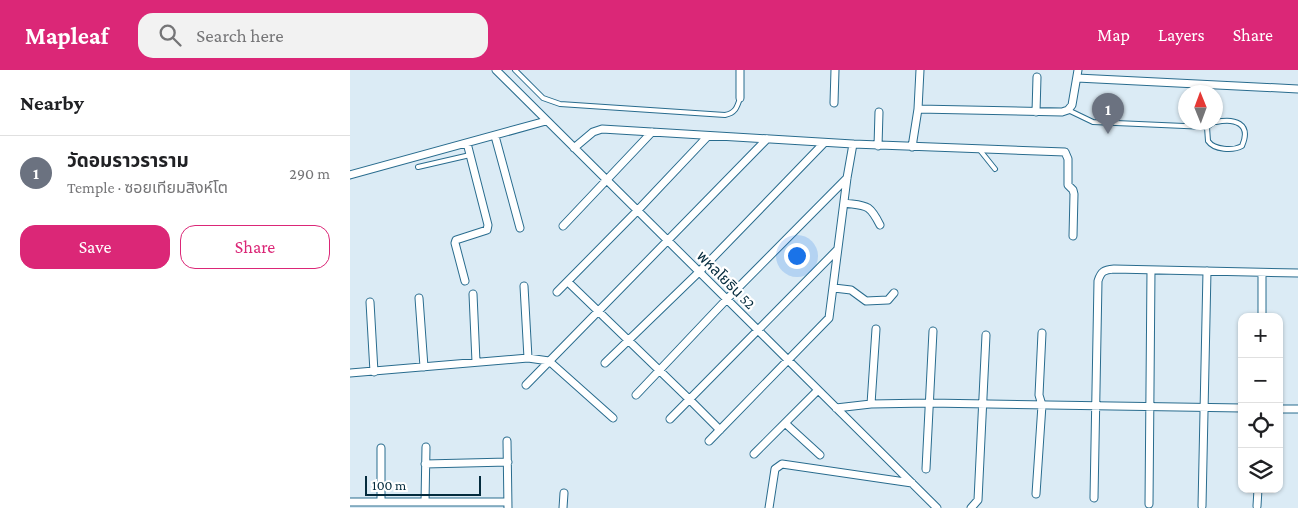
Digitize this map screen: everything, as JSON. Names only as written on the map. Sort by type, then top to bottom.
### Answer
[{"type":"street","name":"พหลโยธิน 52","points":[[496,70],[937,508]]},
{"type":"street","points":[[740,70],[740,98]]},
{"type":"street","points":[[834,103],[835,70]]},
{"type":"street","points":[[912,147],[918,109],[920,70]]},
{"type":"street","points":[[918,109],[1062,112],[1068,110],[1072,105],[1078,74],[1298,89]]},
{"type":"street","points":[[1036,112],[1037,77]]},
{"type":"street","points":[[878,146],[879,112]]},
{"type":"street","points":[[350,176],[546,121]]},
{"type":"street","points":[[574,148],[597,130],[878,146],[1059,152],[1067,154],[1068,185],[1074,194],[1073,236]]},
{"type":"street","points":[[563,226],[652,132]]},
{"type":"street","points":[[495,136],[520,228]]},
{"type":"street","points":[[557,292],[708,136]]},
{"type":"street","points":[[526,385],[767,140]]},
{"type":"street","points":[[605,363],[699,272],[824,142]]},
{"type":"street","points":[[465,281],[455,243],[456,240],[487,230],[488,225],[467,143]]},
{"type":"street","points":[[708,442],[829,318],[853,144]]},
{"type":"street","points":[[636,396],[726,300],[847,178]]},
{"type":"street","points":[[844,203],[870,208],[880,225]]},
{"type":"street","points":[[670,419],[837,250]]},
{"type":"street","points":[[1094,498],[1097,406],[1095,387],[1098,281],[1100,273],[1114,269],[1298,273]]},
{"type":"street","points":[[1149,504],[1151,270]]},
{"type":"street","points":[[1202,506],[1207,271]]},
{"type":"street","points":[[1262,273],[1262,313]]},
{"type":"street","points":[[568,282],[720,430]]},
{"type":"street","points":[[524,286],[528,358]]},
{"type":"street","points":[[834,288],[851,290],[866,301],[888,300],[894,293]]},
{"type":"street","points":[[473,294],[476,362]]},
{"type":"street","points":[[419,298],[424,367]]},
{"type":"street","points":[[370,302],[374,372]]},
{"type":"street","points":[[871,404],[876,329]]},
{"type":"street","points":[[926,469],[933,331]]},
{"type":"street","points":[[1036,494],[1042,405],[1039,395],[1042,333]]},
{"type":"street","points":[[971,508],[978,500],[986,335]]},
{"type":"street","points":[[350,374],[528,358],[549,361],[613,418]]},
{"type":"street","points":[[754,454],[818,390]]},
{"type":"street","points":[[836,408],[871,404],[1238,408]]},
{"type":"street","points":[[1283,409],[1298,409]]},
{"type":"street","points":[[786,424],[820,455]]},
{"type":"street","points":[[350,502],[508,505],[507,442]]},
{"type":"street","points":[[425,502],[426,447]]},
{"type":"street","points":[[381,448],[381,502]]},
{"type":"street","points":[[425,464],[508,462]]},
{"type":"street","points":[[769,508],[775,469],[782,464],[912,484]]},
{"type":"street","points":[[563,508],[564,493]]},
{"type":"street","points":[[1258,493],[1258,506]]},
{"type":"lane","points":[[515,70],[543,98],[560,104],[725,115],[732,114],[740,98]]},
{"type":"lane","points":[[1068,110],[1093,122],[1178,126]]},
{"type":"lane","points":[[1207,130],[1208,141],[1214,147],[1233,149],[1242,146],[1245,131],[1243,126],[1238,122],[1223,122]]},
{"type":"lane","points":[[979,150],[995,169]]},
{"type":"lane","points":[[418,167],[470,155]]},
{"type":"place","name":"วัดอมราวราราม","points":[[1108,134]]}]
